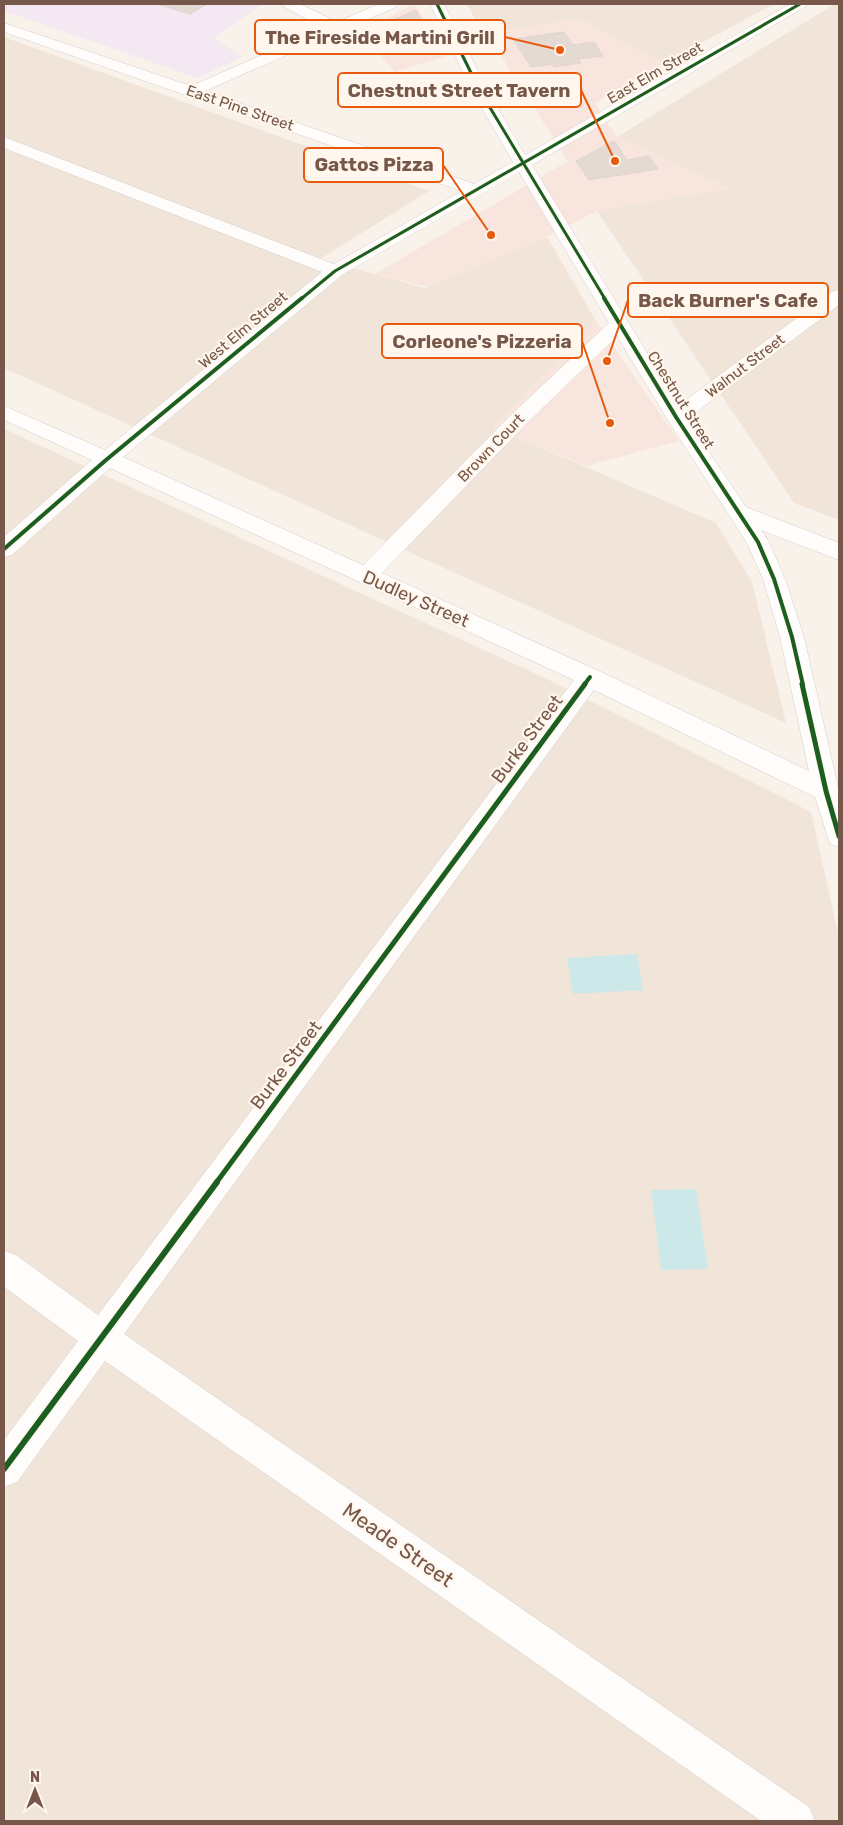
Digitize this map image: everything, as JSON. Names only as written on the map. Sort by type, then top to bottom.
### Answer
[{"type":"street","points":[[289,4],[336,28]]},
{"type":"street","points":[[193,91],[391,4]]},
{"type":"street","name":"Chestnut Street","points":[[437,4],[480,91],[522,163],[676,417],[758,542],[774,579],[792,637],[826,791],[839,836]]},
{"type":"street","name":"East Elm Street","points":[[522,163],[800,4]]},
{"type":"street","name":"East Pine Street","points":[[4,27],[475,190]]},
{"type":"street","points":[[4,142],[335,271]]},
{"type":"street","name":"West Elm Street","points":[[4,549],[106,460],[335,271],[522,163]]},
{"type":"street","name":"Walnut Street","points":[[676,417],[839,296]]},
{"type":"street","name":"Brown Court","points":[[366,576],[520,418],[620,324]]},
{"type":"street","name":"Dudley Street","points":[[4,412],[106,460],[590,677],[826,791]]},
{"type":"street","points":[[740,513],[839,552]]},
{"type":"street","name":"Burke Street","points":[[4,1469],[590,677]]},
{"type":"street","name":"Meade Street","points":[[4,1267],[101,1338],[795,1821]]},
{"type":"shaded area","points":[[4,4],[262,4],[214,38],[242,57],[198,78],[4,11]]},
{"type":"shaded area","points":[[467,4],[774,4],[664,63],[580,19],[483,34]]},
{"type":"shaded area","points":[[835,4],[839,4],[839,520],[794,503],[597,211],[730,188],[617,137]]},
{"type":"shaded area","points":[[412,5],[416,6],[446,56],[395,72],[360,33]]},
{"type":"shaded area","points":[[580,19],[664,63],[595,103],[617,137],[731,188],[597,211],[547,237],[427,287],[375,274],[568,161],[487,34]]},
{"type":"shaded area","points":[[4,37],[429,191],[320,259],[425,288],[547,237],[596,321],[493,427],[716,523],[752,582],[786,723],[4,368]]},
{"type":"shaded area","points":[[596,321],[679,441],[586,466],[493,427]]},
{"type":"shaded area","points":[[4,429],[549,680],[811,812],[839,938],[839,1821],[4,1821]]},
{"type":"water","points":[[637,954],[643,990],[573,994],[567,958]]},
{"type":"water","points":[[696,1189],[708,1269],[661,1270],[651,1190]]},
{"type":"building","points":[[157,4],[207,4],[190,14]]},
{"type":"building","points":[[416,10],[429,38],[390,49],[379,26]]},
{"type":"building","points":[[564,32],[573,45],[594,42],[603,56],[578,59],[581,63],[554,67],[553,64],[531,67],[513,39]]},
{"type":"building","points":[[614,141],[627,160],[649,156],[658,169],[589,180],[576,161]]},
{"type":"cycle path","points":[[437,4],[480,91],[522,163],[676,417],[758,542],[774,579],[792,637],[826,791],[839,836]]},
{"type":"cycle path","points":[[4,549],[106,460],[335,271],[800,4]]},
{"type":"cycle path","points":[[4,1469],[590,677]]},
{"type":"place","name":"The Fireside Martini Grill","points":[[560,50]]},
{"type":"place","name":"Chestnut Street Tavern","points":[[615,161]]},
{"type":"place","name":"Gattos Pizza","points":[[491,235]]},
{"type":"place","name":"Back Burner's Cafe","points":[[607,361]]},
{"type":"place","name":"Corleone's Pizzeria","points":[[610,423]]}]
